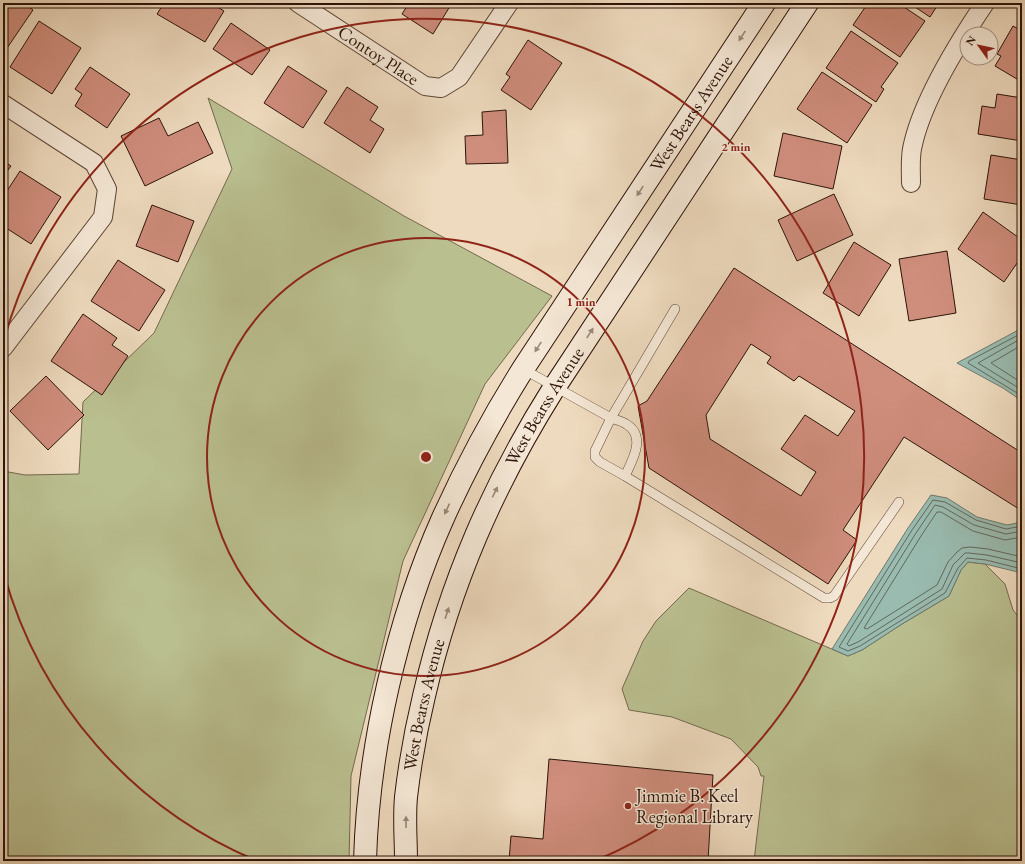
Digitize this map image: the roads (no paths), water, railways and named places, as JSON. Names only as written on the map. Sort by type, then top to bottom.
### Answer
[{"type":"main road","name":"West Bearss Avenue","points":[[365,861],[369,798],[387,694],[398,648],[416,589],[443,519],[465,472],[494,418],[523,370],[764,3]]},
{"type":"main road","name":"West Bearss Avenue","points":[[406,861],[406,799],[411,756],[430,671],[442,627],[455,587],[481,522],[528,430],[554,388],[807,3]]},
{"type":"main road","points":[[369,798],[380,825],[380,861]]},
{"type":"street","name":"Contoy Place","points":[[298,3],[425,86],[441,88],[459,76],[509,3]]},
{"type":"street","points":[[912,183],[912,150],[918,128],[943,73],[970,24],[985,3]]},
{"type":"street","points":[[3,104],[94,163],[108,189],[103,217],[3,348]]},
{"type":"lane","points":[[675,309],[611,418],[595,451],[595,457],[600,462],[626,476],[824,598],[834,596],[899,502]]},
{"type":"lane","points":[[523,370],[554,388],[630,427],[636,436],[636,454],[626,476]]},
{"type":"water","points":[[1022,328],[1022,401],[1003,388],[957,363]]},
{"type":"water","points":[[931,495],[947,498],[977,517],[1007,525],[1022,522],[1022,573],[985,564],[968,562],[961,570],[949,596],[862,650],[848,656],[832,649],[908,528]]},
{"type":"place","name":"Jimmie B. Keel Regional Library","points":[[628,806]]}]
